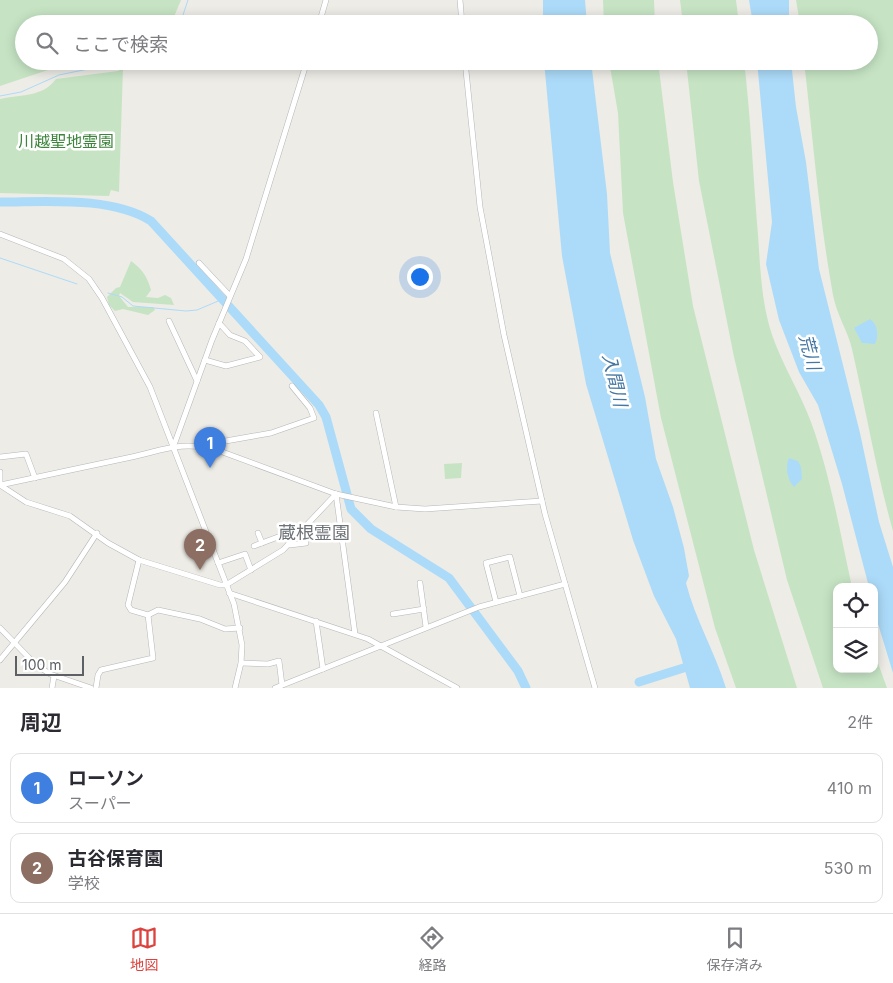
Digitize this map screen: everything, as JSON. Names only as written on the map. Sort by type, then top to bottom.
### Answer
[{"type":"street","points":[[322,15],[326,0]]},
{"type":"street","points":[[460,0],[461,15]]},
{"type":"street","points":[[174,446],[219,323],[246,259],[304,70]]},
{"type":"street","points":[[466,70],[474,164],[490,263],[542,501],[595,688]]},
{"type":"street","points":[[0,234],[48,251],[64,259],[89,279],[102,298],[150,386],[218,563],[240,628],[241,663],[235,688]]},
{"type":"street","points":[[200,263],[230,297]]},
{"type":"street","points":[[169,321],[197,381]]},
{"type":"street","points":[[205,360],[226,366],[260,357],[245,341],[230,335],[219,323]]},
{"type":"street","points":[[0,485],[134,457],[174,446],[200,446],[271,433],[314,418],[306,401],[292,386]]},
{"type":"street","points":[[376,413],[396,507]]},
{"type":"street","points":[[200,446],[217,450],[336,494],[396,507],[425,509],[542,501]]},
{"type":"street","points":[[0,457],[26,454],[35,478]]},
{"type":"street","points":[[0,472],[0,485]]},
{"type":"street","points":[[0,485],[26,502],[70,516],[122,552],[138,560],[220,585],[226,585],[290,545],[336,494]]},
{"type":"street","points":[[336,494],[356,634]]},
{"type":"street","points":[[0,660],[65,582],[96,533]]},
{"type":"street","points":[[258,533],[262,543]]},
{"type":"street","points":[[254,546],[286,534],[290,545]]},
{"type":"street","points":[[290,545],[306,543]]},
{"type":"street","points":[[218,563],[245,554],[251,570]]},
{"type":"street","points":[[496,602],[486,562],[494,560],[510,557],[520,596]]},
{"type":"street","points":[[138,560],[128,605],[131,610],[148,615],[158,610],[200,619],[225,629],[240,628]]},
{"type":"street","points":[[420,583],[426,627]]},
{"type":"street","points":[[275,688],[467,611],[565,584]]},
{"type":"street","points":[[229,593],[356,634],[382,645],[457,688]]},
{"type":"street","points":[[393,614],[424,610]]},
{"type":"street","points":[[96,688],[98,675],[101,670],[153,658],[148,615]]},
{"type":"street","points":[[316,621],[323,669]]},
{"type":"street","points":[[0,628],[35,664],[54,676],[90,688]]},
{"type":"street","points":[[241,663],[268,664],[279,661],[282,685]]},
{"type":"street","points":[[52,688],[54,676]]},
{"type":"green space","points":[[0,0],[181,0],[175,15],[15,15],[15,70],[48,70],[0,86]]},
{"type":"green space","points":[[603,0],[654,0],[655,15],[604,15]]},
{"type":"green space","points":[[680,0],[736,0],[738,15],[682,15]]},
{"type":"green space","points":[[796,0],[893,0],[893,531],[876,463],[852,349],[833,295],[820,208],[805,70],[878,70],[878,15],[798,15]]},
{"type":"green space","name":"川越聖地霊園","points":[[123,70],[119,192],[111,190],[109,196],[0,193],[0,99],[37,92],[50,85],[56,79]]},
{"type":"green space","points":[[611,70],[659,70],[673,182],[693,306],[754,550],[797,688],[736,688],[715,628],[661,418],[623,213],[618,113]]},
{"type":"green space","points":[[687,70],[745,70],[761,278],[768,321],[782,360],[806,409],[818,442],[834,503],[851,583],[833,583],[833,673],[878,673],[878,663],[887,688],[823,688],[787,580],[734,357],[699,181]]},
{"type":"green space","points":[[131,261],[144,273],[148,281],[151,290],[146,297],[158,298],[165,295],[171,298],[174,305],[133,302],[120,293],[119,296],[128,307],[153,307],[155,310],[148,315],[123,309],[115,311],[109,305],[107,297],[116,288],[120,287]]},
{"type":"green space","points":[[462,463],[461,478],[445,479],[444,464]]},
{"type":"water","points":[[543,0],[585,0],[586,15],[543,15]]},
{"type":"water","points":[[749,0],[789,0],[789,15],[752,15]]},
{"type":"water","name":"入間川","points":[[545,70],[592,70],[607,194],[610,253],[645,397],[656,459],[673,507],[684,548],[689,576],[686,583],[694,610],[726,688],[690,688],[676,639],[654,596],[633,540],[586,384],[562,256]]},
{"type":"water","name":"荒川","points":[[758,70],[792,70],[796,107],[806,162],[819,269],[860,433],[879,522],[893,567],[893,673],[878,624],[878,583],[868,583],[842,484],[818,405],[799,372],[779,320],[766,264],[772,222]]},
{"type":"water","points":[[870,319],[875,324],[877,330],[875,344],[862,343],[854,328]]},
{"type":"water","points":[[789,458],[798,461],[801,467],[802,479],[794,487],[787,473]]},
{"type":"waterway","points":[[183,15],[188,0]]},
{"type":"waterway","points":[[0,96],[21,92],[59,75],[83,70]]},
{"type":"waterway","points":[[0,202],[58,201],[98,204],[117,207],[151,221],[319,405],[326,417],[351,509],[371,529],[449,578],[518,671],[526,688]]},
{"type":"waterway","points":[[0,258],[77,284]]},
{"type":"waterway","points":[[108,293],[122,297],[133,306],[186,311],[197,310],[223,299]]},
{"type":"waterway","points":[[639,682],[693,665]]},
{"type":"place","name":"ローソン","points":[[210,468]]},
{"type":"place","name":"古谷保育園","points":[[200,570]]},
{"type":"district","name":"蔵根霊園","points":[[314,532]]}]
